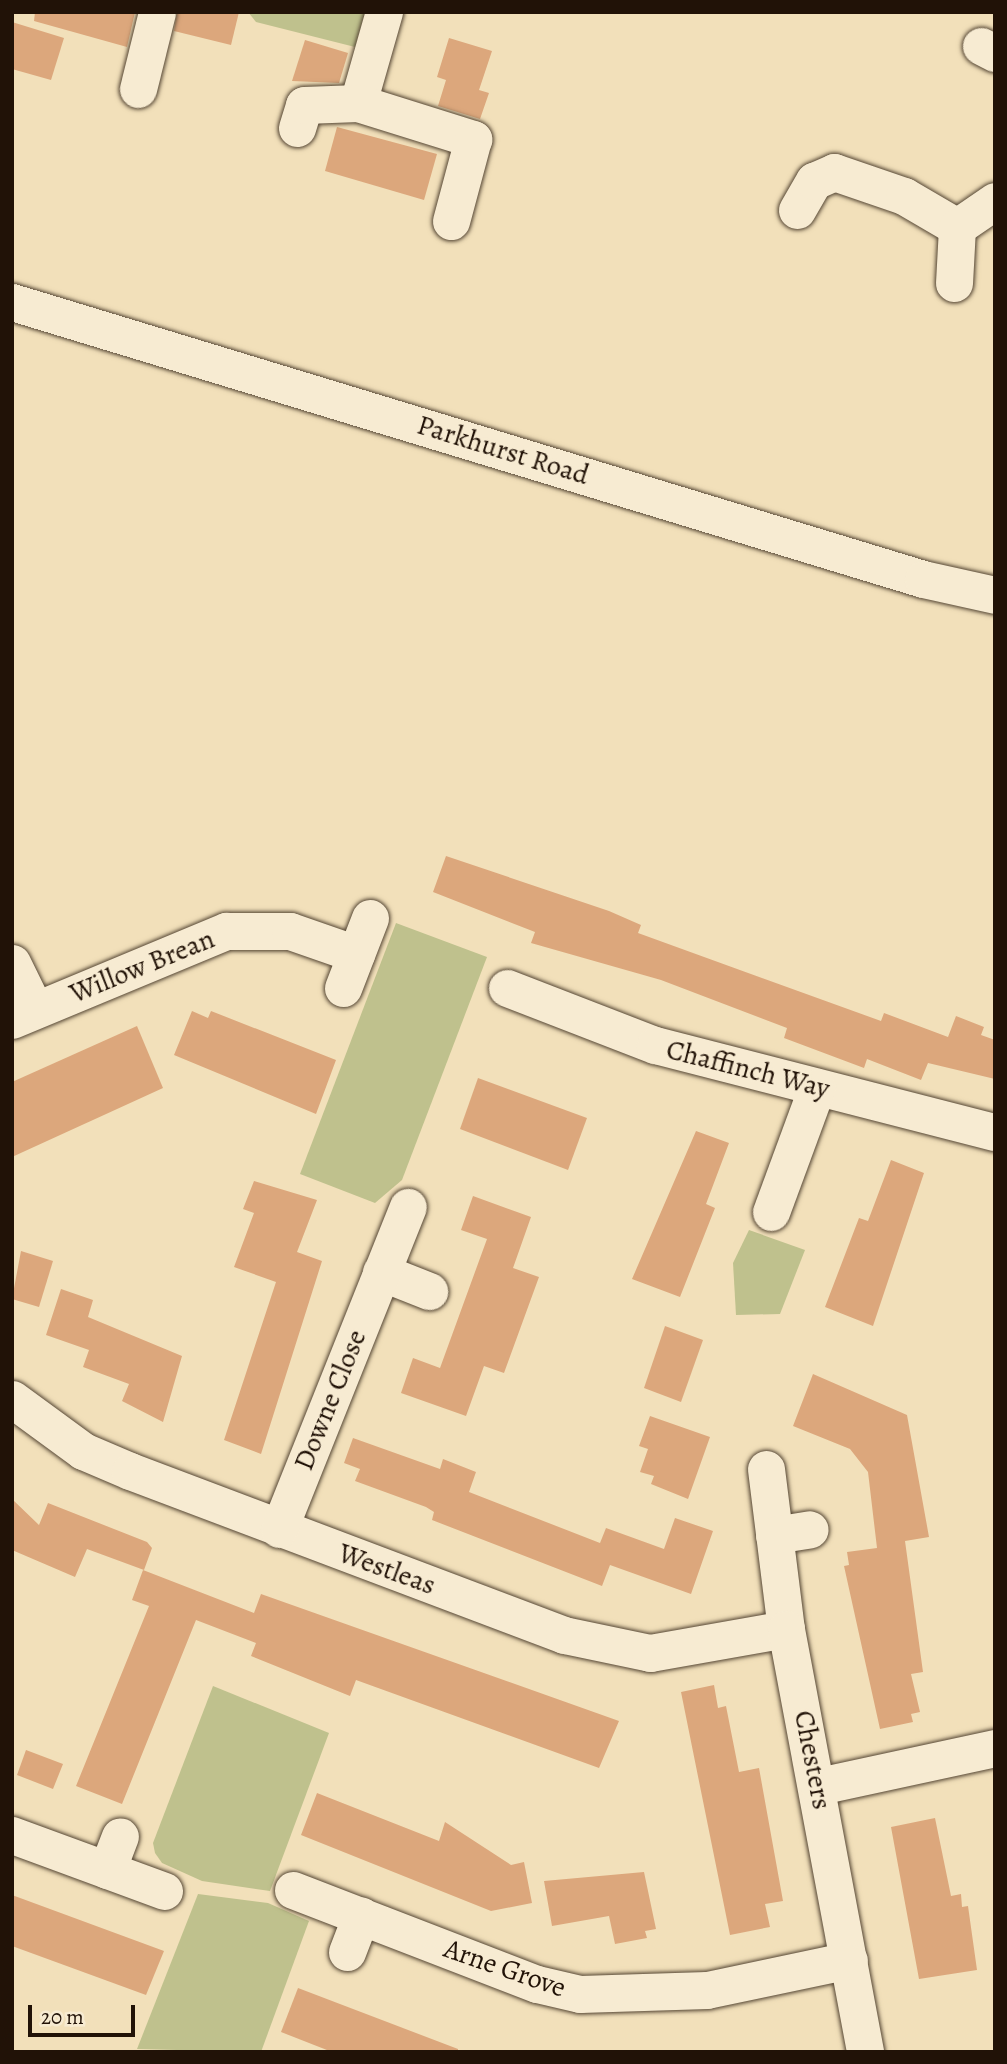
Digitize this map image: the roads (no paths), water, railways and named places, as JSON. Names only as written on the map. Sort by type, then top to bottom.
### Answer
[{"type":"street","points":[[138,89],[158,12]]},
{"type":"street","points":[[358,103],[384,12]]},
{"type":"street","points":[[297,128],[304,105],[358,103],[474,139],[451,221]]},
{"type":"street","points":[[797,210],[814,181],[834,172],[904,196],[957,227]]},
{"type":"street","points":[[957,227],[995,201]]},
{"type":"street","points":[[954,283],[957,227]]},
{"type":"street","name":"Parkhurst Road","points":[[12,302],[923,579],[995,595]]},
{"type":"street","points":[[343,988],[370,918]]},
{"type":"street","name":"Willow Brean","points":[[23,1015],[226,931],[290,931],[356,954]]},
{"type":"street","points":[[12,963],[23,1015]]},
{"type":"street","name":"Chaffinch Way","points":[[507,988],[655,1045],[995,1132]]},
{"type":"street","points":[[771,1213],[817,1087]]},
{"type":"street","name":"Downe Close","points":[[279,1529],[408,1207]]},
{"type":"street","points":[[381,1272],[429,1291]]},
{"type":"street","name":"Westleas","points":[[12,1399],[83,1451],[279,1529],[564,1635],[650,1653],[786,1629]]},
{"type":"street","name":"Chesters","points":[[766,1468],[786,1629],[819,1786],[865,2052]]},
{"type":"street","points":[[774,1535],[810,1529]]},
{"type":"street","points":[[819,1786],[995,1748]]},
{"type":"street","points":[[12,1835],[164,1891]]},
{"type":"street","points":[[107,1870],[120,1836]]},
{"type":"street","name":"Arne Grove","points":[[293,1891],[537,1984],[580,1994],[707,1990],[849,1960]]},
{"type":"street","points":[[347,1952],[360,1916]]}]
